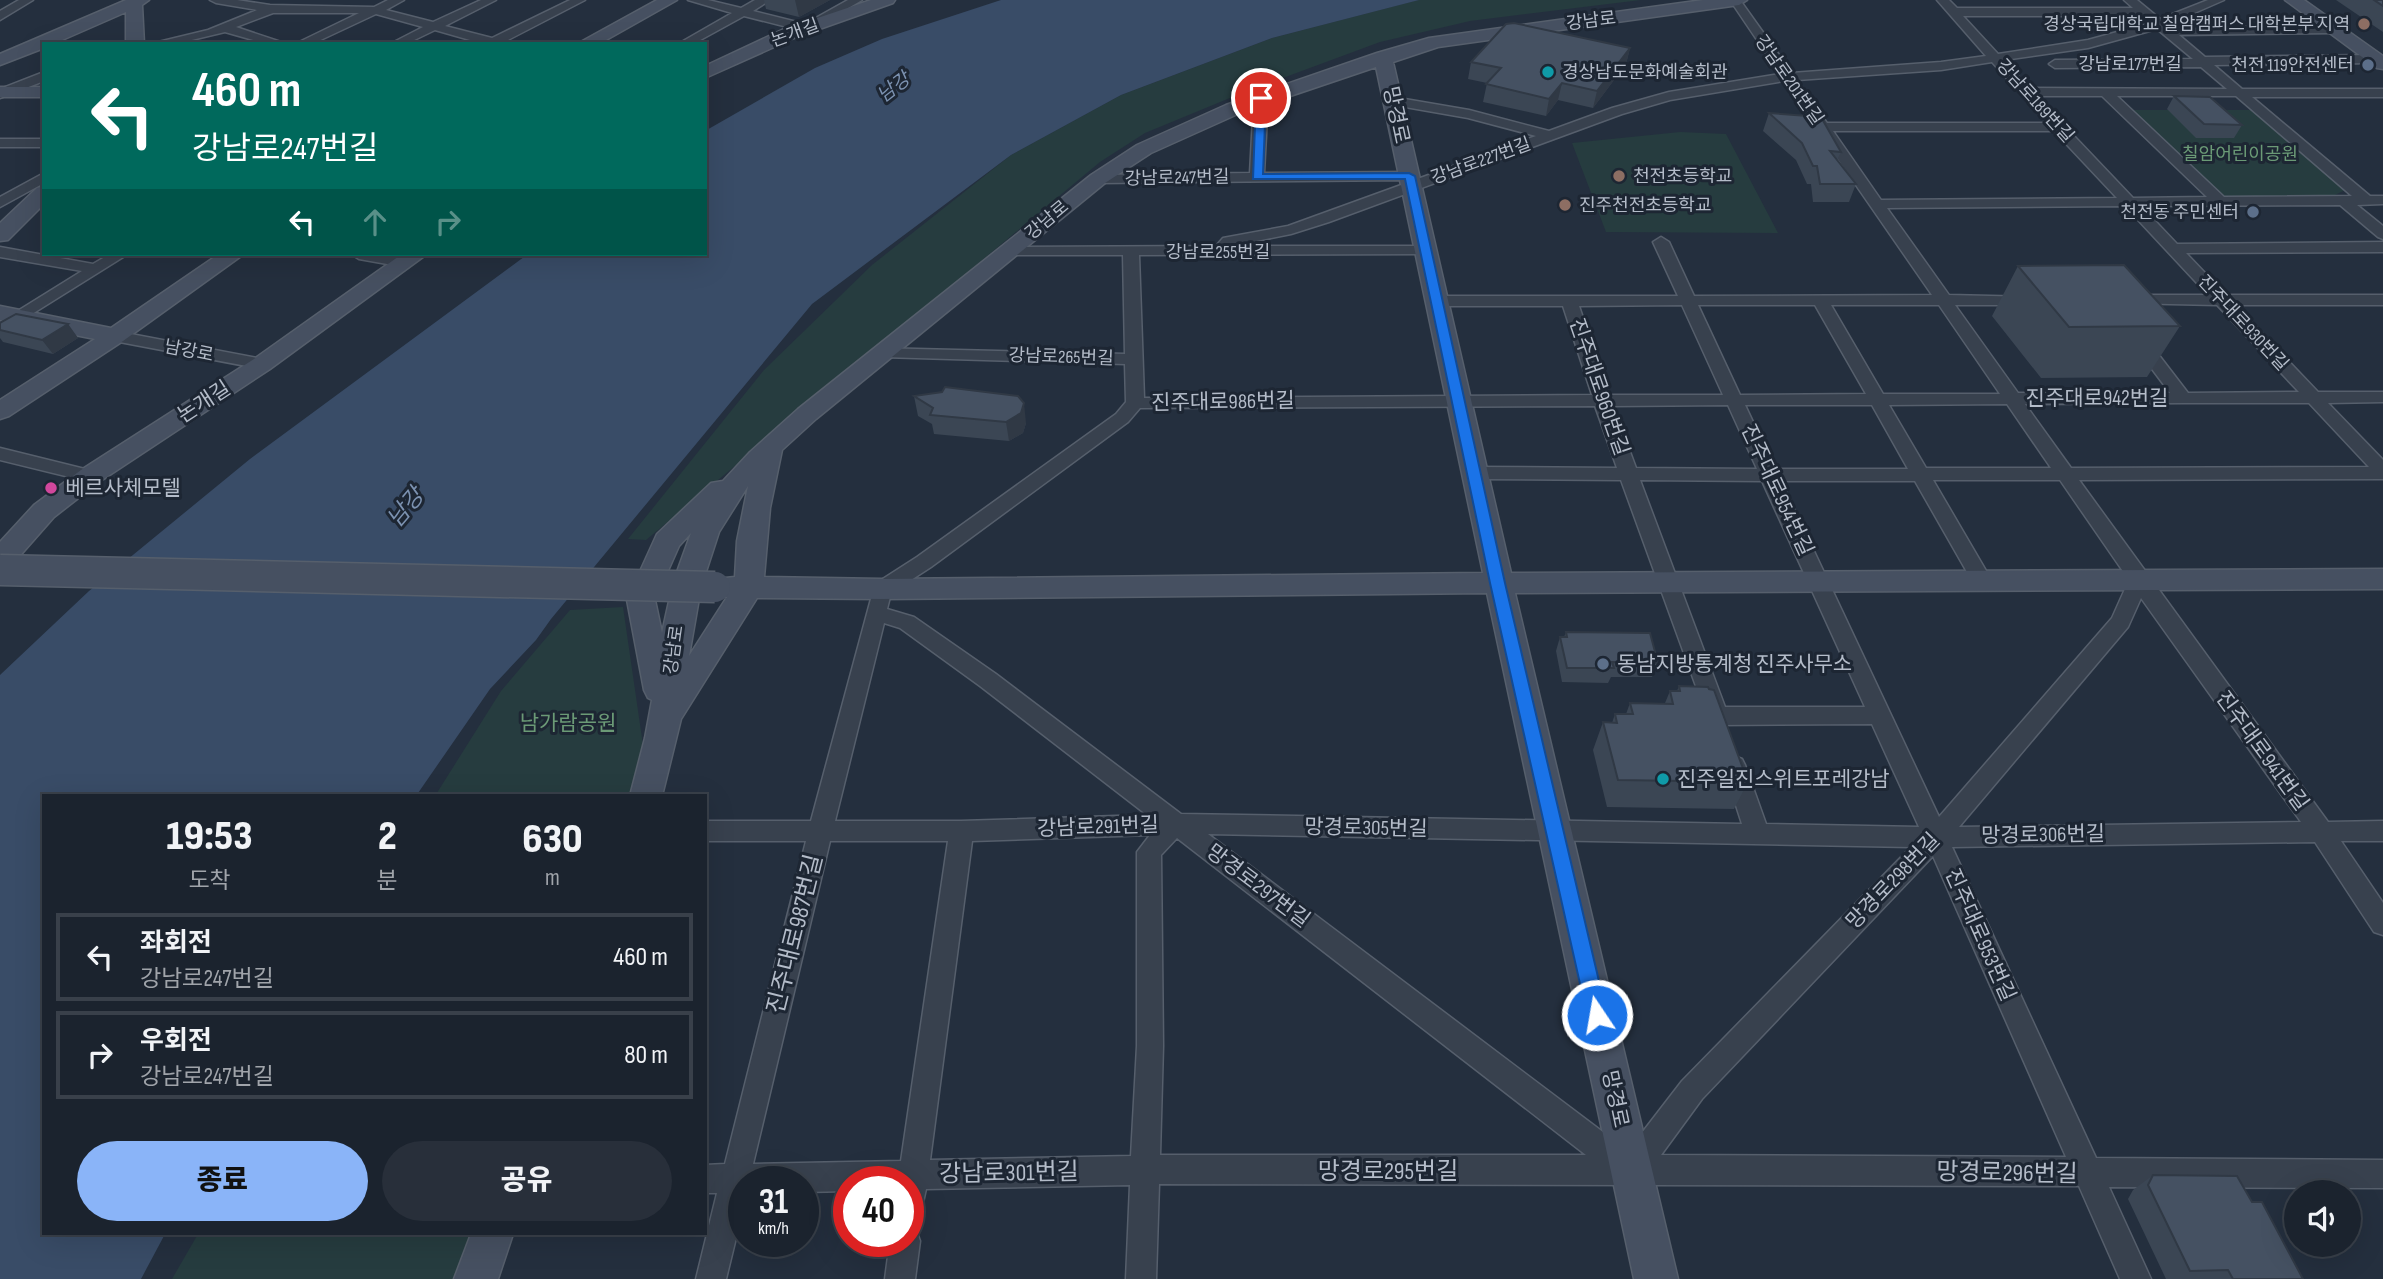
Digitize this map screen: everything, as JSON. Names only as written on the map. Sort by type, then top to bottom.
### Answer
[{"type":"street","points":[[0,16],[27,0]]},
{"type":"street","points":[[0,60],[137,0],[135,42]]},
{"type":"street","points":[[216,0],[270,9],[374,10],[490,42]]},
{"type":"street","points":[[165,42],[226,28],[294,0]]},
{"type":"street","points":[[305,42],[398,0]]},
{"type":"street","points":[[400,42],[490,0]]},
{"type":"street","points":[[496,42],[579,0]]},
{"type":"street","points":[[589,42],[669,0]]},
{"type":"street","points":[[694,0],[807,27],[856,0]]},
{"type":"street","points":[[688,42],[765,0]]},
{"type":"street","name":"논개길","points":[[707,72],[752,49],[807,27],[887,0]]},
{"type":"street","name":"강남로","points":[[646,794],[665,718],[680,606],[698,548],[719,508],[771,447],[882,352],[1098,179],[1144,149],[1261,98],[1435,42],[1737,0]]},
{"type":"street","name":"강남로201번길","points":[[1737,0],[1786,77],[1876,204]]},
{"type":"street","name":"강남로189번길","points":[[1943,0],[2129,202]]},
{"type":"street","points":[[2070,0],[2107,40]]},
{"type":"street","name":"강남로177번길","points":[[2130,0],[2366,200]]},
{"type":"street","points":[[2164,28],[2218,0]]},
{"type":"street","points":[[2293,0],[2379,62]]},
{"type":"street","points":[[1954,12],[2145,12]]},
{"type":"street","points":[[226,28],[274,42]]},
{"type":"street","name":"강남로177번길","points":[[2164,28],[2333,29]]},
{"type":"street","name":"강남로227번길","points":[[1219,252],[1228,241],[1291,230],[1410,181],[1669,96],[1786,77],[1941,66],[2107,40],[2164,28]]},
{"type":"street","name":"망경로","points":[[1384,57],[1497,583],[1656,1279]]},
{"type":"street","points":[[2204,62],[2379,62]]},
{"type":"street","name":"강남로177번길","points":[[2055,64],[2204,62]]},
{"type":"street","name":"강남로189번길","points":[[2055,64],[2082,92]]},
{"type":"street","points":[[1,93],[42,77]]},
{"type":"street","points":[[1,93],[42,92]]},
{"type":"street","points":[[2025,92],[2383,93]]},
{"type":"street","points":[[2106,93],[2220,201]]},
{"type":"street","name":"강남로247번길","points":[[1257,177],[1261,98]]},
{"type":"street","name":"강남로227번길","points":[[1393,101],[1469,114],[1550,136]]},
{"type":"street","points":[[1822,127],[2058,127]]},
{"type":"street","points":[[0,143],[42,144]]},
{"type":"street","name":"강남로247번길","points":[[1098,179],[1257,177],[1410,181]]},
{"type":"street","points":[[0,183],[40,185]]},
{"type":"street","points":[[0,203],[40,185]]},
{"type":"street","points":[[0,235],[40,185]]},
{"type":"street","points":[[2343,200],[2383,234]]},
{"type":"street","points":[[1876,204],[2383,200]]},
{"type":"street","name":"진주대로930번길","points":[[2129,202],[2383,472]]},
{"type":"street","name":"진주대로942번길","points":[[1876,204],[2139,580]]},
{"type":"street","name":"진주대로954번길","points":[[1661,242],[1819,581]]},
{"type":"street","name":"진주대로930번길","points":[[2173,249],[2383,247]]},
{"type":"street","name":"강남로255번길","points":[[1011,250],[1426,251]]},
{"type":"street","points":[[0,252],[96,269]]},
{"type":"street","name":"강남로265번길","points":[[882,352],[1133,359],[1131,252]]},
{"type":"street","points":[[0,328],[10,314],[117,256]]},
{"type":"street","name":"남강로","points":[[0,411],[230,256]]},
{"type":"street","points":[[384,256],[410,258]]},
{"type":"street","name":"논개길","points":[[0,560],[44,511],[90,476],[262,364],[410,258]]},
{"type":"street","points":[[1820,300],[1982,581]]},
{"type":"street","points":[[1689,301],[2039,300]]},
{"type":"street","points":[[2120,300],[2383,300]]},
{"type":"street","points":[[1436,301],[1570,301]]},
{"type":"street","name":"진주대로960번길","points":[[1689,301],[1570,301],[1602,401],[1757,832]]},
{"type":"street","points":[[10,314],[115,336]]},
{"type":"street","points":[[2132,332],[2183,398]]},
{"type":"street","name":"남강로","points":[[115,336],[262,364]]},
{"type":"street","points":[[1133,359],[1135,403]]},
{"type":"street","name":"진주대로930번길","points":[[2183,398],[2383,397]]},
{"type":"street","name":"진주대로942번길","points":[[1734,399],[2183,398]]},
{"type":"street","name":"진주대로954번길","points":[[1602,401],[1734,399]]},
{"type":"street","name":"진주대로986번길","points":[[880,601],[924,562],[1122,418],[1135,403],[1602,401]]},
{"type":"street","points":[[665,718],[749,587],[756,508],[771,447]]},
{"type":"street","points":[[665,718],[641,600],[667,541],[750,460],[771,447]]},
{"type":"street","points":[[0,454],[90,476]]},
{"type":"street","name":"진주대로930번길","points":[[2064,474],[2383,472]]},
{"type":"street","name":"진주대로960번길","points":[[1474,473],[1629,475]]},
{"type":"street","points":[[1629,475],[2064,474]]},
{"type":"street","points":[[0,570],[749,587],[880,601],[1497,583],[2383,579]]},
{"type":"street","name":"진주대로941번길","points":[[2139,580],[2319,830],[2383,924]]},
{"type":"street","name":"망경로298번길","points":[[1631,1171],[1692,1090],[1936,836],[2121,622],[2139,580]]},
{"type":"street","name":"진주대로953번길","points":[[1819,581],[2136,1279]]},
{"type":"street","name":"망경로297번길","points":[[880,601],[1631,1171]]},
{"type":"street","name":"진주대로987번길","points":[[739,1166],[820,832],[880,601]]},
{"type":"street","points":[[1717,716],[1880,715]]},
{"type":"street","name":"망경로305번길","points":[[1176,824],[1556,832]]},
{"type":"street","name":"강남로291번길","points":[[707,831],[961,831],[1176,824]]},
{"type":"street","name":"강남로291번길","points":[[1141,1279],[1150,1046],[1149,852],[1176,824]]},
{"type":"street","points":[[914,1166],[961,831]]},
{"type":"street","name":"망경로306번길","points":[[1556,832],[1757,832],[1936,836],[2383,831]]},
{"type":"street","name":"망경로296번길","points":[[1631,1171],[1733,1168],[2087,1174],[2383,1174]]},
{"type":"street","name":"망경로295번길","points":[[1144,1170],[1631,1171]]},
{"type":"street","name":"강남로301번길","points":[[924,1175],[1144,1170]]},
{"type":"street","name":"강남로301번길","points":[[707,1179],[728,1179]]},
{"type":"street","name":"진주대로987번길","points":[[711,1279],[728,1211]]},
{"type":"street","points":[[476,1279],[492,1235]]},
{"type":"street","points":[[900,1279],[903,1257]]},
{"type":"green space","points":[[1418,0],[1641,0],[1470,21],[1380,42],[1242,93],[1145,133],[1100,162],[646,540],[628,539],[764,370],[872,265],[1011,155],[1121,95],[1272,38]]},
{"type":"green space","name":"칠암어린이공원","points":[[2131,110],[2255,110],[2349,188],[2329,198],[2219,198]]},
{"type":"green space","points":[[1680,132],[1726,134],[1778,233],[1606,232],[1572,143]]},
{"type":"green space","name":"남가람공원","points":[[623,607],[644,752],[630,794],[436,794],[501,691],[570,610]]},
{"type":"green space","points":[[197,1235],[473,1235],[457,1279],[172,1279]]},
{"type":"water","name":"남강","points":[[1001,0],[1419,0],[1272,38],[1121,95],[1011,155],[812,304],[536,640],[490,689],[417,794],[42,794],[42,1235],[164,1235],[141,1279],[0,1279],[0,675],[89,591],[250,459],[525,256],[707,256],[707,130],[815,68],[882,39]]},
{"type":"building","name":"경상남도문화예술회관","points":[[1514,23],[1630,48],[1597,91],[1562,83],[1549,99],[1486,84],[1501,68],[1471,62],[1506,24]]},
{"type":"building","points":[[2174,96],[2210,97],[2242,125],[2204,124]]},
{"type":"building","points":[[1769,113],[1821,117],[1841,152],[1830,151],[1856,184],[1820,184],[1817,166],[1813,166],[1802,143]]},
{"type":"building","points":[[2124,265],[2180,326],[2069,327],[2018,266]]},
{"type":"building","points":[[16,314],[68,324],[42,340],[0,330],[0,323]]},
{"type":"building","points":[[945,387],[1018,396],[1024,403],[1021,413],[1006,422],[930,415],[933,408],[914,396],[942,392]]},
{"type":"building","points":[[1566,632],[1650,633],[1658,663],[1612,662],[1614,668],[1567,668],[1560,637],[1567,637]]},
{"type":"building","points":[[1679,686],[1708,687],[1714,690],[1748,782],[1618,780],[1603,722],[1617,723],[1615,714],[1633,714],[1630,703],[1673,704],[1670,691],[1680,691]]},
{"type":"building","points":[[2153,1175],[2237,1176],[2252,1202],[2262,1202],[2284,1243],[2284,1257],[2291,1257],[2303,1279],[2233,1279],[2228,1270],[2190,1271],[2148,1185]]},
{"type":"place","name":"경상국립대학교 칠암캠퍼스 대학본부 지역","points":[[2364,24]]},
{"type":"place","name":"천전 119안전센터","points":[[2368,65]]},
{"type":"place","name":"경상남도문화예술회관","points":[[1548,72]]},
{"type":"place","name":"천전초등학교","points":[[1619,176]]},
{"type":"place","name":"진주천전초등학교","points":[[1565,205]]},
{"type":"place","name":"천전동 주민센터","points":[[2253,212]]},
{"type":"place","name":"베르사체모텔","points":[[51,488]]},
{"type":"place","name":"동남지방통계청 진주사무소","points":[[1603,664]]},
{"type":"place","name":"진주일진스위트포레강남","points":[[1663,779]]},
{"type":"route","points":[[1261,98],[1257,177],[1409,176],[1497,583],[1597,1015]]}]
